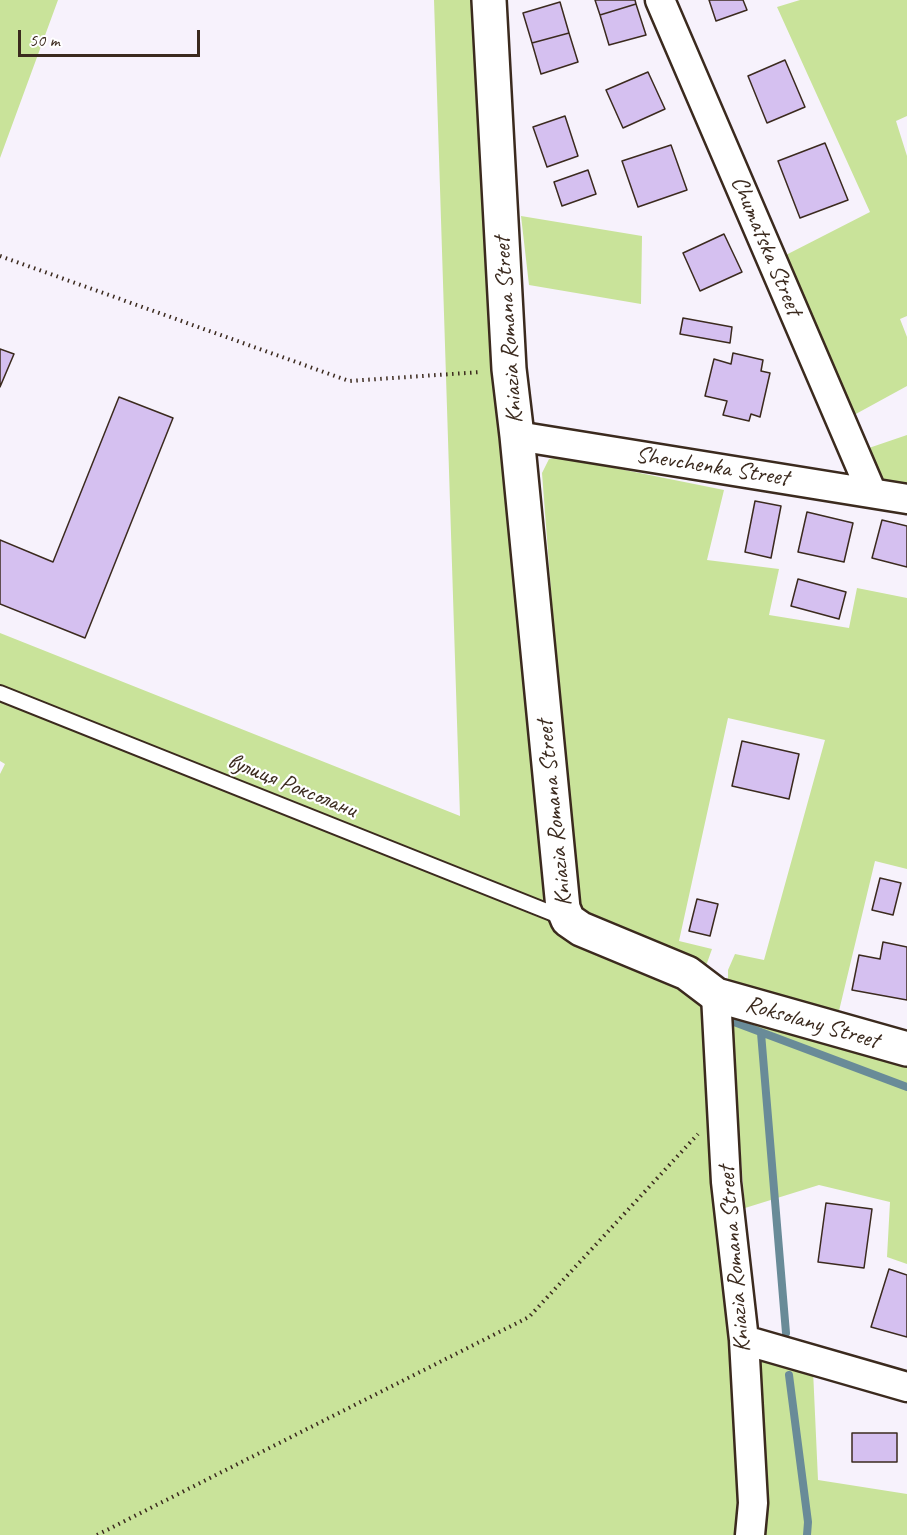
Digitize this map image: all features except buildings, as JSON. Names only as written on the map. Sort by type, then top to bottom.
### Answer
[{"type":"street","name":"Kniazia Romana Street","points":[[489,0],[509,369],[563,908],[568,920],[581,929],[687,974],[717,995],[726,1182],[744,1340],[753,1503],[750,1535]]},
{"type":"street","name":"Chumatska Street","points":[[660,0],[872,493]]},
{"type":"street","name":"Shevchenka Street","points":[[517,436],[907,499]]},
{"type":"street","name":"Roksolany Street","points":[[717,995],[907,1049]]},
{"type":"street","points":[[744,1340],[907,1387]]},
{"type":"lane","name":"вулиця Роксолани","points":[[0,693],[568,920]]},
{"type":"path","points":[[0,256],[349,381],[509,369]]},
{"type":"path","points":[[97,1535],[529,1317],[722,1107]]},
{"type":"green space","points":[[0,0],[58,0],[0,158]]},
{"type":"green space","points":[[434,0],[479,0],[568,935],[688,992],[703,1010],[738,1402],[741,1513],[738,1535],[0,1535],[0,774],[5,764],[0,761],[0,633],[460,816]]},
{"type":"green space","points":[[800,0],[907,0],[907,116],[896,121],[907,156],[907,316],[900,319],[907,337],[907,386],[854,415],[782,257],[870,212],[777,7]]},
{"type":"green space","points":[[521,216],[642,236],[641,304],[529,285]]},
{"type":"green space","points":[[907,435],[907,487],[891,483],[879,476],[870,465],[863,450]]},
{"type":"green space","points":[[560,457],[724,490],[707,560],[779,569],[769,615],[849,628],[857,588],[907,598],[907,869],[875,861],[838,1015],[733,984],[728,979],[728,970],[735,954],[764,960],[825,740],[728,718],[679,941],[712,949],[703,968],[590,919],[580,904],[573,881],[542,473],[549,459]]},
{"type":"green space","points":[[739,1014],[907,1063],[907,1264],[887,1257],[890,1202],[819,1185],[745,1208],[731,1036],[733,1018]]},
{"type":"green space","points":[[760,1357],[813,1370],[818,1480],[907,1494],[907,1535],[762,1535],[755,1365]]},
{"type":"waterway","points":[[734,1022],[907,1087]]},
{"type":"waterway","points":[[761,1033],[786,1333]]},
{"type":"waterway","points":[[789,1375],[808,1522],[807,1535]]}]
